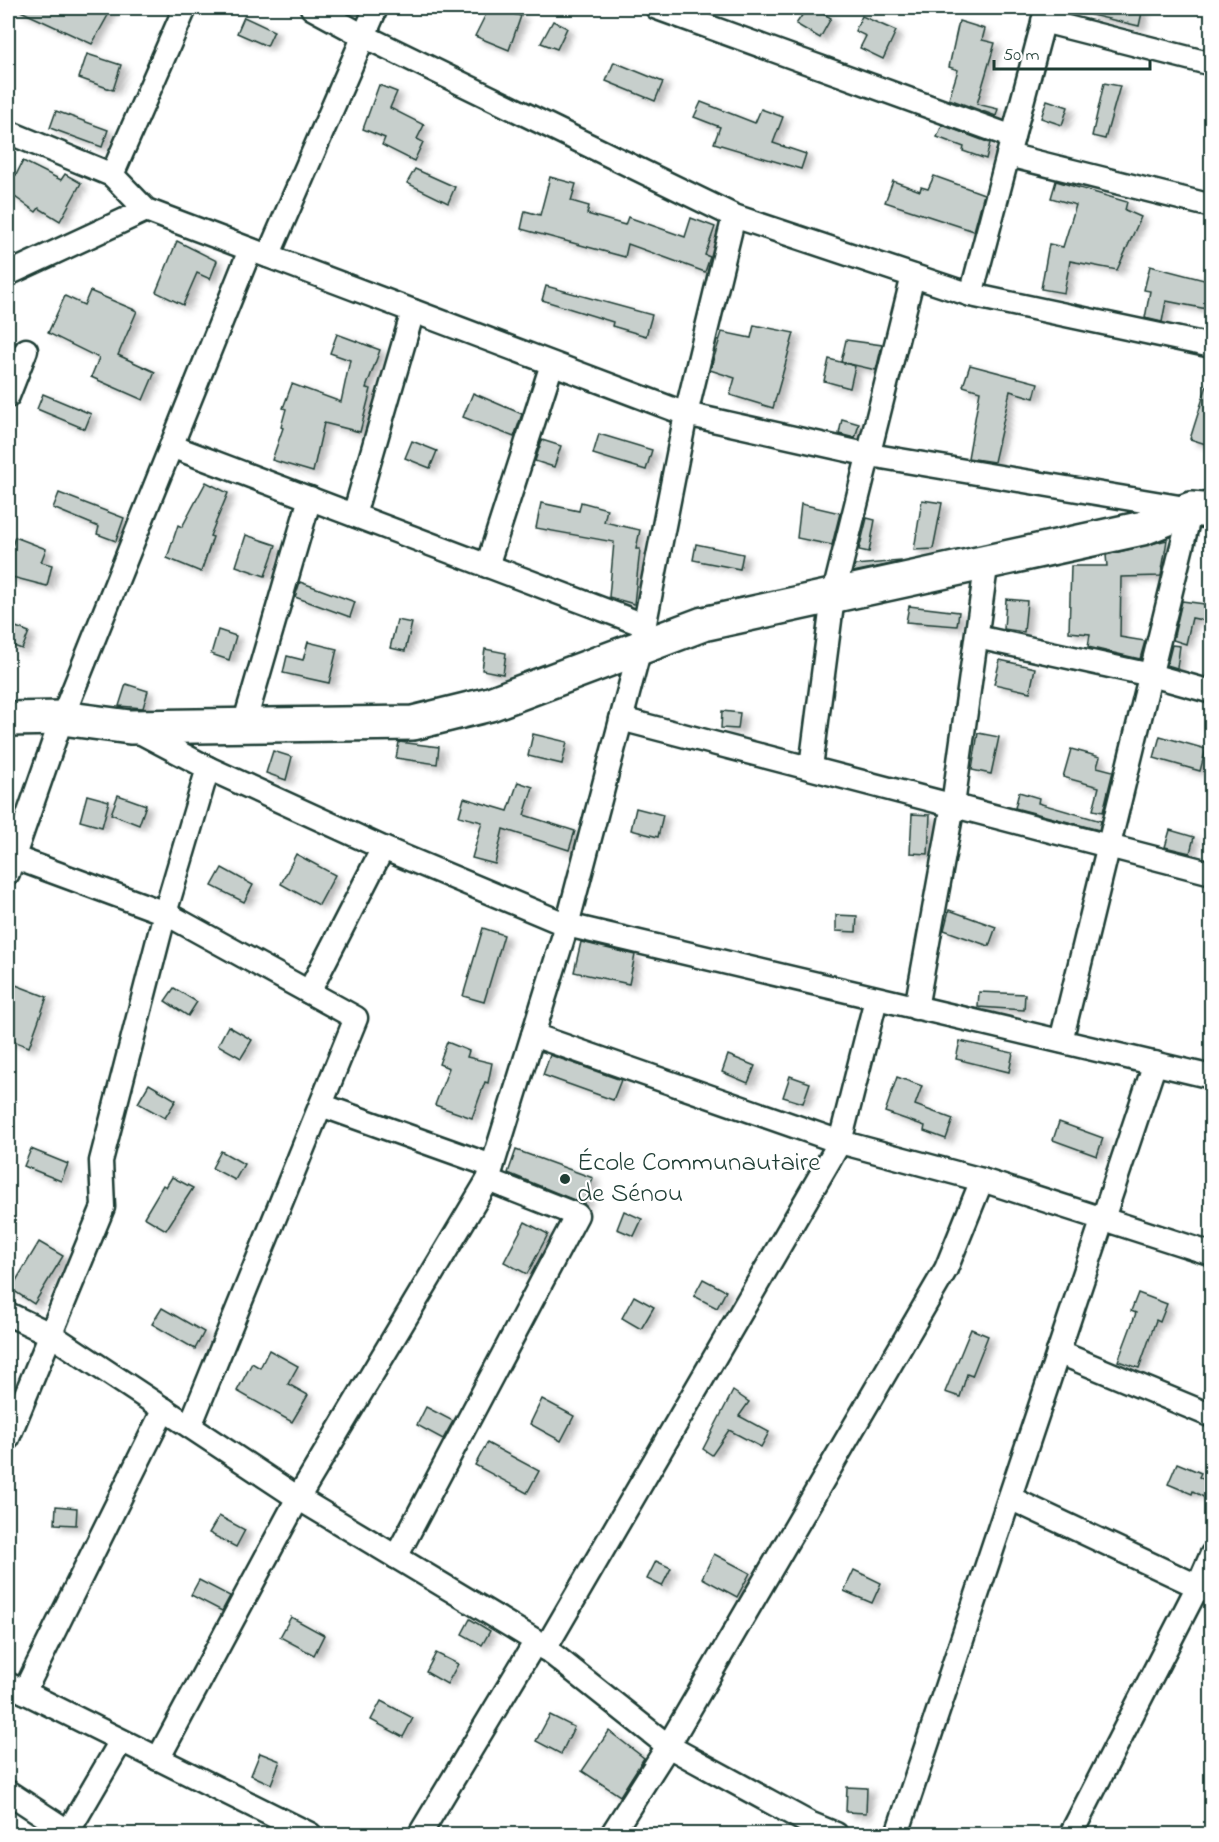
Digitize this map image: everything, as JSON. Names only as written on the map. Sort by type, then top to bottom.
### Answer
[{"type":"street","points":[[112,175],[185,8]]},
{"type":"street","points":[[312,8],[362,35],[734,216],[970,295],[1212,346]]},
{"type":"street","points":[[190,1426],[356,1018],[165,913],[10,865],[62,717],[171,446],[259,253],[376,8]]},
{"type":"street","points":[[657,8],[1010,146],[1212,206]]},
{"type":"street","points":[[970,295],[1045,14],[1212,64]]},
{"type":"street","points":[[8,132],[112,175],[146,210],[686,414],[870,455],[1201,510]]},
{"type":"street","points":[[8,274],[146,210]]},
{"type":"street","points":[[158,1759],[298,1498],[490,1173],[567,925],[642,637],[686,414],[734,216]]},
{"type":"street","points":[[811,767],[833,597],[913,276]]},
{"type":"street","points":[[354,515],[413,311]]},
{"type":"street","points":[[8,396],[26,350]]},
{"type":"street","points":[[487,566],[552,364]]},
{"type":"street","points":[[171,446],[487,566],[642,637]]},
{"type":"street","points":[[243,728],[310,498]]},
{"type":"street","points":[[8,719],[62,717],[130,727],[243,728],[413,723],[490,704],[642,637],[833,597],[987,560],[1143,528],[1201,510]]},
{"type":"street","points":[[1061,1041],[1150,675],[1201,510]]},
{"type":"street","points":[[916,1008],[953,805],[987,560]]},
{"type":"street","points":[[977,637],[1150,675],[1212,692]]},
{"type":"street","points":[[621,719],[1212,873]]},
{"type":"street","points":[[130,727],[208,768],[382,848],[567,925],[1212,1077]]},
{"type":"street","points":[[8,1438],[103,1207],[101,1161],[165,913],[208,768]]},
{"type":"street","points":[[309,992],[382,848]]},
{"type":"street","points":[[420,1834],[540,1645],[840,1142],[876,999]]},
{"type":"street","points":[[533,1035],[840,1142],[982,1180],[1212,1254]]},
{"type":"street","points":[[897,1834],[1155,1063]]},
{"type":"street","points":[[321,1105],[490,1173],[577,1215],[396,1557]]},
{"type":"street","points":[[612,1834],[668,1746],[946,1269],[982,1180]]},
{"type":"street","points":[[8,1314],[50,1334],[298,1498],[540,1645],[668,1746],[807,1829],[836,1834]]},
{"type":"street","points":[[1058,1352],[1212,1416]]},
{"type":"street","points":[[164,1409],[16,1688],[310,1834]]},
{"type":"street","points":[[1010,1498],[1205,1590]]},
{"type":"street","points":[[1071,1834],[1205,1590],[1212,1554]]},
{"type":"street","points":[[8,1792],[70,1833],[122,1741]]},
{"type":"building","points":[[14,8],[112,8],[92,44]]},
{"type":"building","points":[[489,8],[521,16],[509,50],[475,36]]},
{"type":"building","points":[[807,8],[814,8],[831,18],[820,38],[796,24]]},
{"type":"building","points":[[1087,8],[1143,8],[1139,26],[1087,14]]},
{"type":"building","points":[[862,16],[896,31],[883,59],[860,48],[866,36],[855,31]]},
{"type":"building","points":[[244,17],[274,31],[267,46],[237,33]]},
{"type":"building","points":[[553,21],[567,28],[557,49],[541,43]]},
{"type":"building","points":[[959,21],[985,29],[982,40],[995,43],[977,104],[998,109],[996,116],[949,99],[958,70],[949,67]]},
{"type":"building","points":[[87,54],[121,65],[113,90],[79,78]]},
{"type":"building","points":[[614,62],[663,82],[655,101],[606,81]]},
{"type":"building","points":[[1104,83],[1120,86],[1105,139],[1092,136]]},
{"type":"building","points":[[379,85],[397,92],[390,108],[424,125],[417,139],[423,142],[414,161],[382,145],[385,138],[363,129]]},
{"type":"building","points":[[1047,100],[1068,107],[1062,125],[1041,118]]},
{"type":"building","points":[[701,102],[755,123],[761,109],[783,117],[773,143],[806,154],[801,169],[714,143],[720,127],[694,117]]},
{"type":"building","points":[[56,111],[108,130],[102,147],[50,128]]},
{"type":"building","points":[[942,125],[990,143],[986,159],[963,151],[964,147],[937,137]]},
{"type":"building","points":[[23,161],[61,180],[65,174],[81,183],[60,221],[39,208],[36,212],[8,192],[8,169],[16,175]]},
{"type":"building","points":[[415,169],[455,187],[448,203],[407,183]]},
{"type":"building","points":[[934,176],[984,194],[974,231],[885,202],[893,181],[920,191],[921,187],[928,189]]},
{"type":"building","points":[[550,177],[576,184],[571,201],[589,206],[587,214],[625,225],[628,217],[685,237],[691,218],[715,227],[705,255],[710,257],[705,272],[628,244],[625,257],[521,229],[525,211],[540,215]]},
{"type":"building","points":[[1056,181],[1127,202],[1125,210],[1141,217],[1117,270],[1070,261],[1064,293],[1041,289],[1049,244],[1063,247],[1076,205],[1051,198]]},
{"type":"building","points":[[177,241],[217,261],[210,279],[197,273],[183,305],[156,292]]},
{"type":"building","points":[[1150,266],[1212,282],[1212,310],[1166,301],[1162,322],[1145,318],[1150,291],[1144,290]]},
{"type":"building","points":[[546,286],[652,315],[646,336],[612,326],[613,322],[542,300]]},
{"type":"building","points":[[90,291],[137,311],[118,355],[155,372],[143,400],[91,377],[99,358],[48,333],[65,296],[84,305]]},
{"type":"building","points":[[754,325],[794,333],[773,408],[730,395],[735,378],[710,370],[722,332],[751,338]]},
{"type":"building","points":[[337,334],[380,350],[366,388],[371,389],[360,432],[324,423],[313,472],[272,460],[283,428],[281,427],[286,409],[283,408],[292,384],[341,402],[350,360],[330,353]]},
{"type":"building","points":[[846,340],[882,345],[876,370],[841,362]]},
{"type":"building","points":[[829,359],[855,366],[850,388],[824,381]]},
{"type":"building","points":[[970,365],[1038,383],[1034,398],[1010,391],[994,462],[968,458],[980,391],[963,386]]},
{"type":"building","points":[[1208,382],[1212,382],[1212,446],[1190,439]]},
{"type":"building","points":[[473,393],[522,414],[514,437],[463,417]]},
{"type":"building","points":[[43,394],[91,414],[85,429],[37,409]]},
{"type":"building","points":[[842,419],[859,424],[855,438],[839,434]]},
{"type":"building","points":[[599,434],[652,450],[646,470],[593,454]]},
{"type":"building","points":[[542,440],[561,446],[554,467],[535,461]]},
{"type":"building","points":[[412,441],[437,451],[430,468],[405,458]]},
{"type":"building","points":[[206,482],[228,493],[210,536],[213,537],[201,572],[167,558],[178,525],[182,527]]},
{"type":"building","points":[[59,493],[124,518],[116,541],[97,534],[99,527],[53,508]]},
{"type":"building","points":[[922,500],[942,503],[933,549],[914,550]]},
{"type":"building","points":[[581,502],[607,509],[604,522],[640,530],[636,549],[640,549],[634,604],[609,597],[614,542],[536,528],[541,503],[579,511]]},
{"type":"building","points":[[801,504],[840,513],[832,545],[797,538]]},
{"type":"building","points":[[867,518],[875,520],[869,552],[859,550]]},
{"type":"building","points":[[246,535],[276,545],[265,576],[236,566]]},
{"type":"building","points":[[15,537],[46,549],[41,562],[52,565],[47,586],[8,576],[8,558]]},
{"type":"building","points":[[1167,540],[1161,576],[1121,577],[1120,637],[1145,641],[1140,659],[1088,647],[1090,634],[1069,632],[1071,566],[1107,566],[1106,555]]},
{"type":"building","points":[[696,544],[743,554],[740,569],[693,560]]},
{"type":"building","points":[[901,562],[853,572],[855,565]]},
{"type":"building","points":[[300,582],[355,602],[350,617],[295,597]]},
{"type":"building","points":[[1006,599],[1027,601],[1024,632],[1004,629]]},
{"type":"building","points":[[1182,601],[1212,605],[1212,622],[1192,618],[1186,644],[1173,640]]},
{"type":"building","points":[[909,606],[959,612],[957,626],[906,622]]},
{"type":"building","points":[[397,620],[412,623],[405,651],[390,648]]},
{"type":"building","points":[[8,624],[29,632],[22,649],[8,644]]},
{"type":"building","points":[[218,630],[236,636],[229,660],[211,654]]},
{"type":"building","points":[[308,642],[337,649],[329,683],[283,673],[287,656],[303,660]]},
{"type":"building","points":[[1172,645],[1180,646],[1177,668],[1167,665]]},
{"type":"building","points":[[485,649],[506,653],[503,674],[482,670]]},
{"type":"building","points":[[1000,660],[1035,668],[1030,692],[994,684]]},
{"type":"building","points":[[126,684],[148,691],[143,708],[119,706]]},
{"type":"building","points":[[722,711],[740,713],[738,729],[721,728]]},
{"type":"building","points":[[978,733],[999,737],[991,774],[972,770]]},
{"type":"building","points":[[533,734],[567,742],[562,764],[528,756]]},
{"type":"building","points":[[1160,736],[1206,749],[1200,771],[1154,758]]},
{"type":"building","points":[[399,742],[439,747],[437,764],[396,758]]},
{"type":"building","points":[[1071,749],[1100,757],[1097,767],[1113,771],[1103,812],[1093,810],[1099,787],[1063,777]]},
{"type":"building","points":[[273,751],[292,757],[286,780],[266,773]]},
{"type":"building","points":[[518,782],[533,787],[524,815],[575,831],[569,850],[503,829],[495,864],[472,858],[482,822],[459,816],[464,798],[508,811]]},
{"type":"building","points":[[1019,792],[1039,798],[1038,803],[1101,821],[1099,830],[1015,808]]},
{"type":"building","points":[[87,795],[109,801],[102,827],[80,821]]},
{"type":"building","points":[[118,795],[146,805],[139,825],[111,814]]},
{"type":"building","points":[[636,808],[663,815],[658,837],[631,830]]},
{"type":"building","points":[[912,814],[930,815],[928,854],[910,853]]},
{"type":"building","points":[[1170,830],[1194,837],[1190,853],[1165,847]]},
{"type":"building","points":[[296,854],[335,875],[319,905],[281,884]]},
{"type":"building","points":[[222,868],[253,885],[244,902],[212,886]]},
{"type":"building","points":[[949,910],[996,927],[989,946],[944,930]]},
{"type":"building","points":[[836,915],[857,916],[856,932],[836,931]]},
{"type":"building","points":[[483,928],[504,935],[484,1002],[463,996]]},
{"type":"building","points":[[581,942],[635,955],[629,984],[574,972]]},
{"type":"building","points":[[8,982],[47,997],[29,1047],[8,1039]]},
{"type":"building","points":[[174,988],[197,1002],[188,1016],[165,1001]]},
{"type":"building","points":[[979,992],[1025,994],[1024,1010],[978,1007]]},
{"type":"building","points":[[228,1026],[252,1040],[241,1058],[218,1045]]},
{"type":"building","points":[[960,1041],[1013,1053],[1009,1072],[956,1059]]},
{"type":"building","points":[[447,1042],[469,1051],[467,1057],[492,1063],[488,1083],[485,1082],[472,1118],[435,1105],[449,1068],[439,1064]]},
{"type":"building","points":[[550,1055],[621,1080],[613,1100],[543,1075]]},
{"type":"building","points":[[728,1055],[755,1066],[748,1083],[722,1072]]},
{"type":"building","points":[[790,1076],[810,1083],[803,1103],[783,1097]]},
{"type":"building","points":[[897,1077],[922,1086],[915,1105],[953,1119],[946,1139],[924,1131],[925,1126],[885,1112]]},
{"type":"building","points":[[149,1084],[176,1100],[165,1118],[138,1103]]},
{"type":"building","points":[[1059,1122],[1103,1138],[1097,1156],[1053,1140]]},
{"type":"building","points":[[31,1149],[68,1164],[61,1181],[24,1166]]},
{"type":"building","points":[[516,1150],[593,1178],[584,1204],[508,1173]]},
{"type":"building","points":[[221,1151],[244,1164],[235,1180],[212,1168]]},
{"type":"building","points":[[172,1177],[193,1188],[166,1230],[144,1217],[163,1185],[166,1187]]},
{"type":"building","points":[[624,1211],[642,1219],[634,1236],[617,1229]]},
{"type":"building","points":[[525,1222],[548,1234],[527,1274],[504,1262]]},
{"type":"building","points":[[39,1242],[63,1256],[34,1304],[11,1289]]},
{"type":"building","points":[[703,1279],[726,1291],[717,1308],[694,1296]]},
{"type":"building","points":[[1138,1293],[1167,1304],[1160,1322],[1156,1320],[1139,1368],[1118,1361],[1136,1313],[1131,1311]]},
{"type":"building","points":[[634,1296],[654,1307],[641,1329],[622,1318]]},
{"type":"building","points":[[162,1308],[204,1332],[195,1349],[152,1324]]},
{"type":"building","points":[[971,1329],[988,1336],[972,1376],[967,1374],[960,1397],[945,1392]]},
{"type":"building","points":[[269,1350],[298,1366],[288,1384],[308,1395],[292,1422],[237,1391],[252,1363],[260,1368]]},
{"type":"building","points":[[733,1391],[749,1402],[739,1416],[769,1432],[761,1447],[729,1430],[712,1455],[703,1449]]},
{"type":"building","points":[[542,1399],[574,1416],[561,1441],[530,1424]]},
{"type":"building","points":[[426,1407],[453,1421],[443,1439],[417,1425]]},
{"type":"building","points":[[487,1443],[539,1471],[527,1493],[475,1465]]},
{"type":"building","points":[[1177,1463],[1201,1473],[1199,1477],[1212,1484],[1212,1502],[1193,1491],[1192,1494],[1168,1484]]},
{"type":"building","points":[[56,1506],[77,1508],[76,1525],[55,1524]]},
{"type":"building","points":[[219,1516],[245,1530],[236,1547],[209,1533]]},
{"type":"building","points":[[714,1554],[750,1573],[737,1597],[702,1578]]},
{"type":"building","points":[[656,1561],[671,1568],[662,1586],[647,1579]]},
{"type":"building","points":[[854,1570],[881,1583],[872,1603],[844,1591]]},
{"type":"building","points":[[199,1580],[230,1596],[222,1611],[191,1595]]},
{"type":"building","points":[[291,1617],[324,1635],[314,1655],[280,1637]]},
{"type":"building","points":[[470,1619],[490,1631],[482,1645],[462,1634]]},
{"type":"building","points":[[436,1653],[458,1664],[447,1684],[426,1672]]},
{"type":"building","points":[[381,1701],[413,1718],[403,1737],[371,1720]]},
{"type":"building","points":[[550,1715],[574,1727],[561,1754],[536,1741]]},
{"type":"building","points":[[609,1731],[644,1758],[620,1796],[582,1771]]},
{"type":"building","points":[[260,1753],[280,1761],[271,1784],[251,1775]]},
{"type":"building","points":[[847,1787],[867,1788],[866,1813],[846,1812]]},
{"type":"place","name":"École Communautaire de Sénou","points":[[565,1179]]}]
